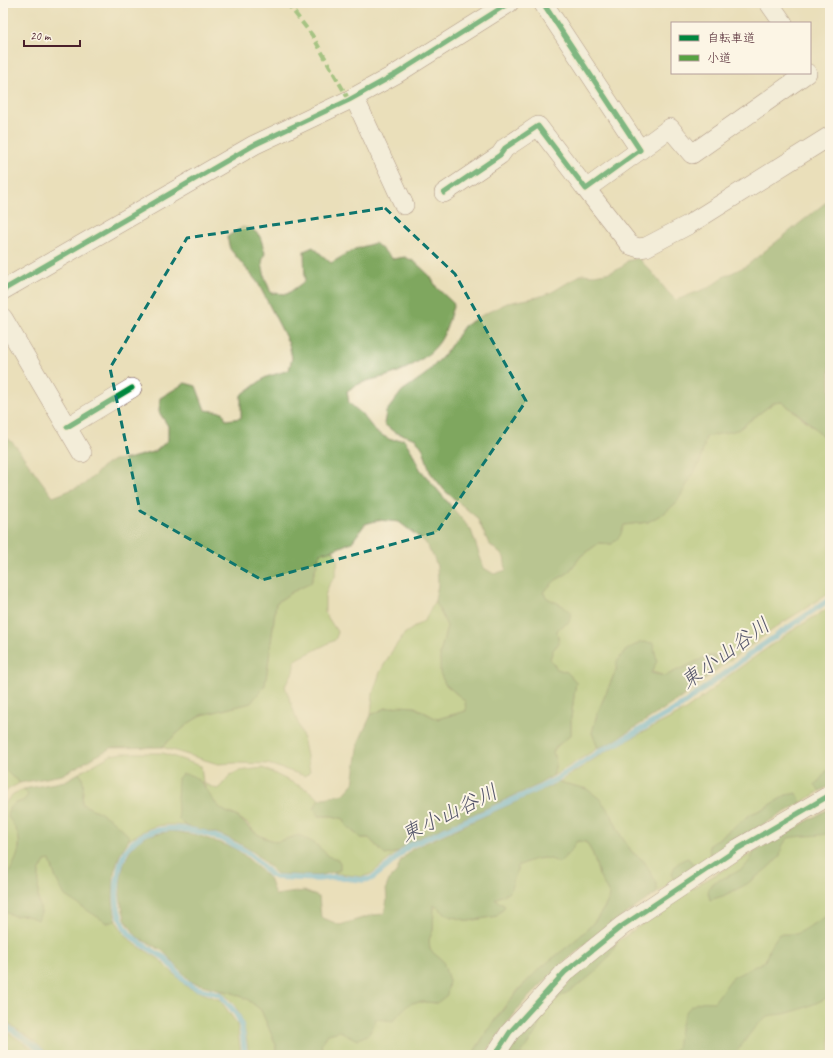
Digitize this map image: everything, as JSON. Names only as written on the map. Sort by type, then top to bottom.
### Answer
[{"type":"street","points":[[3,290],[254,145],[354,97],[396,74],[509,3]]},
{"type":"street","points":[[544,3],[640,150]]},
{"type":"street","points":[[769,3],[781,22]]},
{"type":"street","points":[[586,189],[670,128],[692,154],[806,74]]},
{"type":"street","points":[[354,97],[404,205]]},
{"type":"street","points":[[444,194],[500,155],[505,148],[538,126],[630,245],[639,248],[646,247],[688,225],[830,136]]},
{"type":"street","points":[[3,318],[82,453]]},
{"type":"street","points":[[66,427],[132,388]]},
{"type":"street","points":[[495,1055],[510,1032],[565,972],[622,926],[738,848],[830,795]]},
{"type":"highlighted area","points":[[385,208],[455,274],[526,401],[437,532],[262,580],[140,511],[110,368],[187,238]]},
{"type":"green space","points":[[830,199],[830,437],[821,435],[810,423],[782,402],[773,403],[738,430],[706,437],[700,462],[677,502],[666,512],[648,522],[624,525],[620,536],[612,544],[599,543],[581,556],[568,573],[556,580],[543,592],[547,598],[563,606],[571,613],[569,622],[557,631],[559,643],[553,650],[550,659],[557,669],[567,672],[576,682],[571,718],[571,735],[557,746],[553,752],[556,763],[553,776],[536,786],[407,844],[398,852],[385,855],[369,838],[361,838],[346,826],[344,819],[332,816],[319,816],[314,808],[319,799],[344,794],[353,784],[359,741],[371,715],[386,708],[400,706],[414,707],[437,719],[466,711],[465,701],[445,684],[440,673],[440,654],[447,626],[435,600],[438,584],[437,567],[434,558],[425,542],[399,522],[379,520],[365,524],[352,542],[333,550],[320,553],[311,583],[292,592],[276,603],[265,685],[251,703],[202,715],[189,723],[162,747],[111,748],[62,775],[20,783],[3,767],[3,438],[9,439],[15,445],[53,497],[83,485],[102,467],[114,460],[128,459],[156,451],[168,440],[168,426],[159,412],[160,398],[185,383],[196,386],[205,410],[223,412],[226,420],[241,418],[241,395],[266,377],[289,370],[292,358],[289,344],[258,283],[230,249],[227,237],[242,227],[251,228],[260,236],[265,253],[262,262],[265,278],[271,293],[287,294],[305,281],[304,251],[313,247],[331,263],[355,249],[375,243],[393,259],[405,257],[415,262],[430,276],[437,288],[454,304],[443,336],[439,343],[427,355],[403,370],[362,383],[347,391],[349,403],[362,414],[376,432],[391,440],[404,439],[420,469],[471,530],[484,568],[494,574],[506,570],[504,557],[489,544],[477,518],[445,491],[430,472],[423,449],[416,439],[394,432],[384,424],[386,412],[402,391],[426,374],[445,354],[464,326],[507,303],[538,297],[552,292],[582,274],[594,275],[611,272],[622,267],[627,261],[638,258],[676,300],[710,287],[723,277],[746,266]]},
{"type":"green space","points":[[782,402],[821,434],[830,437],[830,593],[782,623],[718,669],[715,656],[708,656],[665,676],[618,661],[616,670],[597,714],[592,733],[598,748],[553,776],[556,763],[553,752],[557,746],[571,735],[571,718],[576,682],[567,672],[557,669],[550,659],[553,650],[559,643],[557,631],[569,622],[563,606],[547,598],[543,592],[556,580],[568,573],[581,556],[599,543],[612,544],[620,536],[623,525],[648,522],[677,502],[700,462],[706,437],[718,434],[755,417],[773,403]]},
{"type":"green space","points":[[333,550],[338,560],[335,577],[329,585],[325,596],[325,613],[338,633],[335,640],[295,660],[293,672],[285,686],[303,737],[310,771],[305,776],[268,764],[218,764],[162,747],[189,723],[202,715],[251,703],[265,685],[276,603],[292,592],[311,583],[320,553]]},
{"type":"green space","points":[[435,600],[447,626],[440,654],[445,684],[465,701],[466,711],[437,719],[415,707],[386,708],[371,715],[373,693],[380,672],[404,634],[425,620]]},
{"type":"green space","points":[[830,607],[830,768],[827,770],[820,791],[801,803],[786,795],[767,807],[751,814],[709,846],[710,855],[657,893],[644,861],[632,852],[621,836],[611,814],[587,789],[559,782],[605,752],[684,711],[706,695],[724,679],[787,634]]},
{"type":"green space","points":[[640,642],[653,643],[657,661],[651,673],[665,676],[708,656],[715,656],[718,669],[681,698],[611,743],[598,748],[592,733],[597,714],[616,670],[617,661],[625,651]]},
{"type":"green space","points":[[123,753],[163,753],[201,766],[203,783],[179,778],[177,797],[179,820],[186,826],[156,826],[129,840],[129,836],[112,821],[82,804],[82,777],[79,773],[111,755]]},
{"type":"green space","points":[[3,767],[20,783],[3,794]]},
{"type":"green space","points":[[263,768],[308,790],[319,799],[314,808],[319,816],[332,816],[344,819],[346,826],[361,838],[369,838],[385,855],[398,852],[371,874],[362,877],[333,873],[340,870],[330,857],[314,843],[289,838],[276,842],[256,834],[249,825],[235,815],[223,811],[211,798],[203,783],[217,789],[230,775],[239,771]]},
{"type":"green space","points":[[830,768],[830,786],[820,791],[815,786]]},
{"type":"green space","points":[[79,773],[83,780],[84,788],[82,804],[101,813],[113,821],[129,836],[129,840],[121,852],[114,872],[113,901],[116,921],[107,923],[65,896],[56,879],[50,860],[45,861],[39,872],[38,898],[41,913],[38,920],[25,915],[14,916],[3,911],[3,889],[18,853],[19,845],[19,837],[8,817],[9,808],[16,803],[23,801],[28,795],[24,789],[65,781]]},
{"type":"green space","points":[[183,774],[196,778],[218,806],[237,817],[258,834],[276,842],[299,835],[314,843],[330,857],[335,858],[340,862],[340,870],[319,876],[277,874],[255,853],[237,842],[219,834],[186,826],[179,820],[177,794],[178,778]]},
{"type":"green space","points":[[559,782],[587,789],[600,799],[611,814],[621,836],[632,852],[644,861],[656,882],[657,893],[601,931],[560,966],[522,1004],[484,1055],[472,1055],[506,1006],[529,979],[585,932],[595,921],[610,896],[599,875],[593,854],[586,842],[577,841],[570,852],[559,863],[554,860],[539,858],[518,866],[510,892],[495,899],[505,906],[497,916],[469,921],[449,916],[434,905],[433,930],[429,940],[430,950],[443,961],[449,981],[447,995],[437,1003],[412,1003],[393,1021],[376,1019],[369,1034],[357,1040],[340,1031],[328,1034],[321,1045],[324,1055],[276,1055],[276,1045],[261,1010],[247,999],[233,993],[191,982],[163,951],[137,937],[126,921],[120,895],[121,876],[124,864],[131,849],[138,841],[149,835],[172,831],[197,835],[234,848],[269,878],[275,895],[304,891],[319,897],[321,917],[340,925],[372,915],[384,914],[387,900],[386,888],[389,880],[396,873],[401,860],[412,849]]},
{"type":"green space","points":[[24,789],[28,795],[23,801],[16,803],[8,817],[16,827],[19,835],[19,843],[16,859],[3,890],[3,805],[13,794]]},
{"type":"green space","points":[[797,793],[801,803],[710,855],[709,846],[751,814],[767,807],[786,795]]},
{"type":"green space","points":[[830,808],[830,1055],[506,1055],[523,1030],[603,952],[694,887]]},
{"type":"green space","points":[[830,808],[830,833],[788,838],[782,846],[780,857],[764,871],[747,884],[723,896],[710,900],[708,892],[712,883],[737,872],[747,864],[754,852]]},
{"type":"green space","points":[[577,841],[586,842],[593,854],[599,875],[610,896],[604,909],[586,930],[531,977],[514,994],[472,1055],[324,1055],[321,1045],[328,1034],[339,1031],[369,1034],[376,1019],[393,1020],[412,1003],[437,1003],[443,961],[430,951],[429,940],[433,930],[434,905],[449,916],[469,921],[497,916],[494,899],[514,878],[518,866],[533,859],[552,858],[570,852]]},
{"type":"green space","points":[[688,858],[695,866],[675,880],[672,877],[674,867],[681,861]]},
{"type":"green space","points":[[50,860],[56,879],[107,923],[116,921],[133,943],[159,959],[187,987],[220,1000],[237,1024],[241,1055],[49,1055],[33,1040],[3,1020],[3,911],[14,916],[41,913],[38,898],[39,872],[45,861]]},
{"type":"green space","points":[[830,914],[830,996],[796,1011],[769,1016],[758,1024],[734,1055],[666,1055],[677,1048],[682,1020],[689,1008],[694,1004],[701,1002],[714,1002],[732,978],[765,961],[770,947],[779,934],[796,934]]},
{"type":"green space","points":[[617,943],[605,962],[597,970],[570,991],[550,1002],[582,970]]},
{"type":"green space","points":[[218,990],[233,993],[247,999],[261,1010],[276,1045],[276,1055],[249,1055],[244,1027],[238,1010],[226,996]]},
{"type":"green space","points":[[541,1012],[540,1023],[531,1040],[520,1055],[506,1055],[523,1030]]},
{"type":"green space","points":[[3,1029],[28,1046],[39,1055],[3,1055]]},
{"type":"waterway","name":"東小山谷川","points":[[245,1055],[241,1023],[222,996],[190,985],[183,980],[164,958],[137,940],[124,926],[119,914],[117,902],[118,877],[126,852],[137,839],[151,832],[168,829],[186,829],[222,839],[243,849],[275,877],[318,879],[335,877],[363,880],[371,879],[389,865],[409,846],[538,789],[604,749],[678,708],[757,649],[830,599]]},
{"type":"waterway","name":"東小山谷川","points":[[3,1024],[31,1043],[45,1055]]},
{"type":"marked path","points":[[287,3],[312,35],[349,100]]},
{"type":"cycle path","points":[[3,290],[254,145],[349,100],[396,74],[509,3]]},
{"type":"cycle path","points":[[444,193],[500,155],[505,148],[538,126],[586,189],[640,150],[543,3]]},
{"type":"cycle path","points":[[67,427],[132,388]]},
{"type":"cycle path","points":[[495,1055],[510,1032],[565,972],[622,926],[739,848],[830,795]]}]
